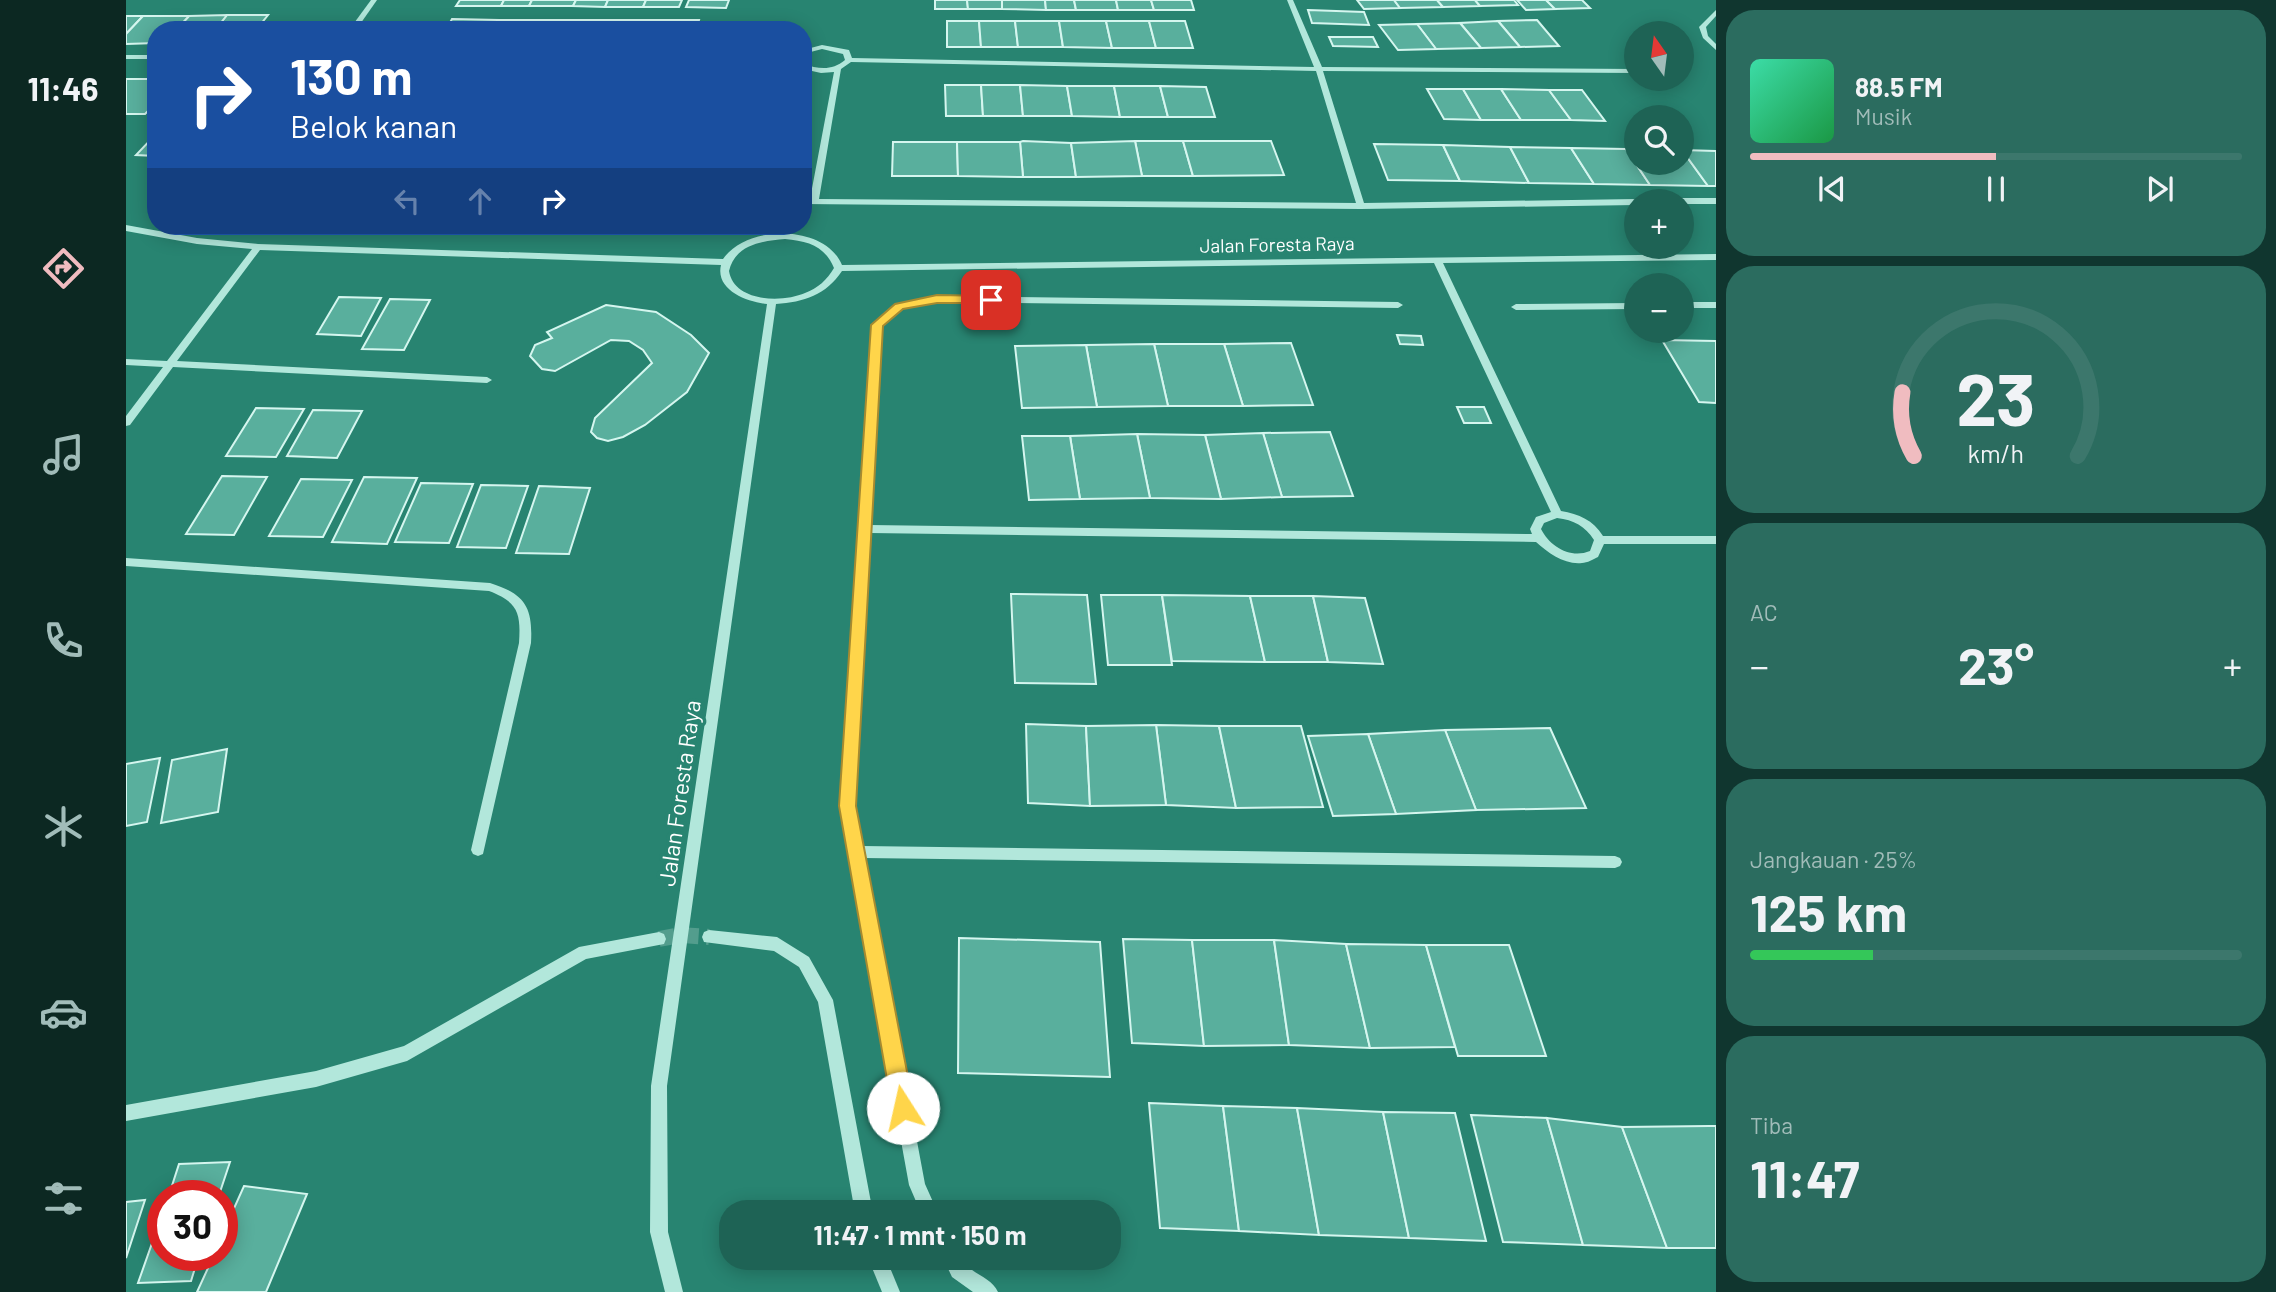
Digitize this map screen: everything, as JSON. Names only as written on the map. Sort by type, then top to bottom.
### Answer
[{"type":"street","points":[[359,21],[374,0]]},
{"type":"street","points":[[1290,0],[1318,67],[1361,206]]},
{"type":"street","points":[[1716,12],[1702,27],[1705,37],[1716,48]]},
{"type":"street","points":[[812,50],[831,47],[846,52],[849,60]]},
{"type":"street","points":[[126,57],[147,57]]},
{"type":"street","points":[[812,69],[838,68],[849,60],[1624,71]]},
{"type":"street","points":[[838,68],[814,201],[1361,206],[1624,202]]},
{"type":"street","points":[[1694,201],[1716,201]]},
{"type":"street","points":[[126,228],[147,232]]},
{"type":"street","points":[[164,235],[258,247],[725,262]]},
{"type":"street","points":[[774,235],[747,244],[725,262],[724,276],[732,288],[749,297],[772,301],[797,299],[817,292],[833,281],[839,268],[835,256],[824,245],[797,235]]},
{"type":"street","points":[[126,423],[258,247]]},
{"type":"street","name":"Jalan Foresta Raya","points":[[839,268],[1716,257]]},
{"type":"street","points":[[1438,262],[1557,514]]},
{"type":"street","points":[[924,1200],[917,1185],[848,806],[877,325],[899,307],[937,299],[1398,305]]},
{"type":"street","name":"Jalan Foresta Raya","points":[[674,1292],[659,1232],[659,1086],[772,301]]},
{"type":"street","points":[[1694,305],[1716,305]]},
{"type":"street","points":[[1516,307],[1624,306]]},
{"type":"street","points":[[126,362],[486,380]]},
{"type":"street","points":[[1557,514],[1578,519],[1596,532],[1600,548],[1594,554],[1571,558],[1545,547],[1537,538],[1535,529],[1538,521],[1545,516],[1557,514]]},
{"type":"street","points":[[864,529],[1537,538]]},
{"type":"street","points":[[1600,540],[1716,540]]},
{"type":"street","points":[[126,562],[490,587],[511,594],[522,605],[527,624],[526,643],[478,850]]},
{"type":"street","points":[[856,852],[1615,862]]},
{"type":"street","points":[[709,937],[777,944],[804,962],[825,1000],[862,1200]]},
{"type":"street","points":[[126,1113],[316,1079],[407,1053],[584,952],[659,939]]},
{"type":"street","points":[[882,1270],[891,1292]]},
{"type":"street","points":[[958,1270],[989,1292]]},
{"type":"building","points":[[460,0],[504,0],[501,6],[456,6]]},
{"type":"building","points":[[504,0],[532,0],[529,6],[501,6]]},
{"type":"building","points":[[532,0],[576,0],[573,6],[529,6]]},
{"type":"building","points":[[576,0],[608,0],[605,7],[573,6]]},
{"type":"building","points":[[608,0],[646,0],[643,7],[605,7]]},
{"type":"building","points":[[646,0],[682,0],[679,7],[643,7]]},
{"type":"building","points":[[689,0],[729,0],[726,8],[686,7]]},
{"type":"building","points":[[935,0],[967,0],[968,9],[935,9]]},
{"type":"building","points":[[967,0],[1002,0],[1002,9],[968,9]]},
{"type":"building","points":[[1002,0],[1045,0],[1046,10],[1002,9]]},
{"type":"building","points":[[1045,0],[1074,0],[1076,10],[1046,10]]},
{"type":"building","points":[[1074,0],[1116,0],[1118,10],[1076,10]]},
{"type":"building","points":[[1116,0],[1151,0],[1154,10],[1118,10]]},
{"type":"building","points":[[1151,0],[1191,0],[1194,10],[1154,10]]},
{"type":"building","points":[[1357,0],[1394,0],[1400,8],[1364,9]]},
{"type":"building","points":[[1394,0],[1437,0],[1443,7],[1400,8]]},
{"type":"building","points":[[1437,0],[1475,0],[1480,6],[1443,7]]},
{"type":"building","points":[[1475,0],[1514,0],[1518,5],[1480,6]]},
{"type":"building","points":[[1517,0],[1546,0],[1555,9],[1526,10]]},
{"type":"building","points":[[1546,0],[1582,0],[1590,8],[1555,9]]},
{"type":"building","points":[[1308,10],[1364,12],[1369,25],[1312,23]]},
{"type":"building","points":[[227,15],[268,15],[263,21],[222,21]]},
{"type":"building","points":[[227,15],[222,21],[184,21],[189,16]]},
{"type":"building","points":[[126,16],[143,16],[126,34]]},
{"type":"building","points":[[143,16],[189,16],[184,21],[147,21],[147,43],[126,44],[126,34]]},
{"type":"building","points":[[452,19],[498,20],[498,21],[451,21]]},
{"type":"building","points":[[498,20],[535,20],[534,21]]},
{"type":"building","points":[[535,20],[580,20],[580,21]]},
{"type":"building","points":[[580,20],[621,20],[621,21]]},
{"type":"building","points":[[621,20],[658,20],[658,21]]},
{"type":"building","points":[[658,20],[699,20],[699,21]]},
{"type":"building","points":[[1537,20],[1559,46],[1520,47],[1498,21]]},
{"type":"building","points":[[947,21],[979,21],[981,47],[947,47]]},
{"type":"building","points":[[979,21],[1015,21],[1018,47],[981,47]]},
{"type":"building","points":[[1015,21],[1059,21],[1063,47],[1018,47]]},
{"type":"building","points":[[1059,21],[1106,21],[1112,48],[1063,47]]},
{"type":"building","points":[[1106,21],[1149,21],[1156,48],[1112,48]]},
{"type":"building","points":[[1149,21],[1185,21],[1193,48],[1156,48]]},
{"type":"building","points":[[1498,21],[1520,47],[1481,48],[1460,23]]},
{"type":"building","points":[[1460,23],[1481,48],[1436,49],[1417,24]]},
{"type":"building","points":[[1417,24],[1436,49],[1398,50],[1379,25]]},
{"type":"building","points":[[1329,37],[1373,37],[1378,47],[1333,46]]},
{"type":"building","points":[[126,79],[147,79],[147,112],[126,114]]},
{"type":"building","points":[[945,85],[981,85],[983,116],[946,116]]},
{"type":"building","points":[[981,85],[1020,85],[1023,116],[983,116]]},
{"type":"building","points":[[1020,85],[1067,86],[1072,116],[1023,116]]},
{"type":"building","points":[[1067,86],[1114,86],[1120,117],[1072,116]]},
{"type":"building","points":[[1114,86],[1160,86],[1168,117],[1120,117]]},
{"type":"building","points":[[1160,86],[1206,87],[1215,117],[1168,117]]},
{"type":"building","points":[[1427,89],[1463,89],[1481,120],[1444,119]]},
{"type":"building","points":[[1463,89],[1501,89],[1521,120],[1481,120]]},
{"type":"building","points":[[1501,89],[1549,90],[1571,120],[1521,120]]},
{"type":"building","points":[[1549,90],[1582,90],[1605,121],[1571,120]]},
{"type":"building","points":[[1135,141],[1183,141],[1193,176],[1142,176]]},
{"type":"building","points":[[1135,141],[1142,176],[1076,177],[1071,143]]},
{"type":"building","points":[[1183,141],[1271,141],[1284,175],[1193,176]]},
{"type":"building","points":[[893,142],[957,142],[958,176],[892,176]]},
{"type":"building","points":[[957,142],[1020,142],[1023,177],[958,176]]},
{"type":"building","points":[[1020,142],[1071,143],[1076,177],[1023,177]]},
{"type":"building","points":[[147,143],[147,156],[136,155]]},
{"type":"building","points":[[1374,144],[1443,145],[1460,181],[1388,180]]},
{"type":"building","points":[[1443,145],[1510,147],[1529,183],[1460,181]]},
{"type":"building","points":[[1510,147],[1571,148],[1594,184],[1529,183]]},
{"type":"building","points":[[1571,148],[1624,149],[1624,175],[1643,175],[1650,185],[1594,184]]},
{"type":"building","points":[[1694,150],[1716,151],[1716,186],[1708,186],[1694,167]]},
{"type":"building","points":[[1694,167],[1708,186],[1650,185],[1643,175],[1694,175]]},
{"type":"building","points":[[339,297],[381,298],[361,336],[317,334]]},
{"type":"building","points":[[390,299],[430,300],[404,350],[362,349]]},
{"type":"building","points":[[606,305],[656,312],[691,335],[709,353],[687,392],[645,425],[623,437],[608,441],[597,438],[591,432],[595,418],[652,363],[643,350],[629,341],[611,340],[555,371],[542,369],[530,356],[535,345],[552,338],[547,332]]},
{"type":"building","points":[[1397,335],[1421,336],[1423,345],[1400,344]]},
{"type":"building","points":[[1716,341],[1716,403],[1699,402],[1664,343]]},
{"type":"building","points":[[1291,343],[1313,405],[1243,406],[1224,344]]},
{"type":"building","points":[[1154,344],[1224,344],[1243,406],[1168,406]]},
{"type":"building","points":[[1154,344],[1168,406],[1097,407],[1086,345]]},
{"type":"building","points":[[1086,345],[1097,407],[1022,408],[1015,346]]},
{"type":"building","points":[[1457,407],[1484,407],[1491,423],[1464,423]]},
{"type":"building","points":[[256,408],[304,409],[276,457],[226,456]]},
{"type":"building","points":[[313,410],[362,411],[337,458],[287,456]]},
{"type":"building","points":[[1330,432],[1353,496],[1282,497],[1263,433]]},
{"type":"building","points":[[1263,433],[1282,497],[1221,499],[1205,435]]},
{"type":"building","points":[[1137,434],[1205,435],[1221,499],[1150,498]]},
{"type":"building","points":[[1137,434],[1150,498],[1080,499],[1070,436]]},
{"type":"building","points":[[1022,436],[1070,436],[1080,499],[1029,500]]},
{"type":"building","points":[[222,476],[267,477],[234,535],[186,534]]},
{"type":"building","points":[[364,477],[417,478],[387,544],[332,542]]},
{"type":"building","points":[[301,479],[352,480],[323,537],[269,536]]},
{"type":"building","points":[[421,483],[473,484],[449,543],[395,542]]},
{"type":"building","points":[[481,485],[528,486],[506,548],[457,547]]},
{"type":"building","points":[[539,486],[590,488],[569,554],[516,553]]},
{"type":"building","points":[[1011,594],[1087,595],[1096,684],[1015,683]]},
{"type":"building","points":[[1101,595],[1162,595],[1172,665],[1108,665]]},
{"type":"building","points":[[1162,595],[1250,596],[1265,662],[1172,661]]},
{"type":"building","points":[[1250,596],[1313,596],[1328,662],[1265,662]]},
{"type":"building","points":[[1313,596],[1365,598],[1383,664],[1328,662]]},
{"type":"building","points":[[1026,724],[1086,726],[1090,806],[1028,803]]},
{"type":"building","points":[[1156,725],[1219,726],[1236,808],[1166,805]]},
{"type":"building","points":[[1156,725],[1166,805],[1090,806],[1086,726]]},
{"type":"building","points":[[1219,726],[1301,726],[1323,807],[1236,808]]},
{"type":"building","points":[[1550,728],[1586,808],[1476,810],[1445,730]]},
{"type":"building","points":[[1445,730],[1476,810],[1396,814],[1368,734]]},
{"type":"building","points":[[1368,734],[1396,814],[1333,816],[1308,736]]},
{"type":"building","points":[[227,749],[218,812],[161,823],[172,760]]},
{"type":"building","points":[[160,758],[147,822],[126,826],[126,764]]},
{"type":"building","points":[[959,938],[1100,942],[1110,1077],[958,1073]]},
{"type":"building","points":[[1123,939],[1192,940],[1204,1046],[1132,1043]]},
{"type":"building","points":[[1192,940],[1274,940],[1289,1045],[1204,1046]]},
{"type":"building","points":[[1274,940],[1346,944],[1370,1048],[1289,1045]]},
{"type":"building","points":[[1346,944],[1426,945],[1455,1047],[1370,1048]]},
{"type":"building","points":[[1426,945],[1509,945],[1546,1056],[1458,1056]]},
{"type":"building","points":[[1149,1103],[1223,1106],[1239,1231],[1160,1228]]},
{"type":"building","points":[[1223,1106],[1297,1108],[1319,1235],[1239,1231]]},
{"type":"building","points":[[1297,1108],[1383,1112],[1409,1238],[1319,1235]]},
{"type":"building","points":[[1383,1112],[1455,1113],[1486,1241],[1409,1238]]},
{"type":"building","points":[[1471,1115],[1547,1118],[1583,1245],[1503,1242]]},
{"type":"building","points":[[1547,1118],[1622,1127],[1667,1248],[1583,1245]]},
{"type":"building","points":[[1716,1126],[1716,1248],[1667,1248],[1622,1127]]},
{"type":"building","points":[[230,1162],[224,1180],[174,1180],[179,1164]]},
{"type":"building","points":[[244,1186],[307,1194],[266,1292],[197,1292],[207,1271],[238,1271],[238,1199]]},
{"type":"building","points":[[145,1200],[126,1258],[126,1202]]},
{"type":"building","points":[[147,1257],[147,1271],[194,1271],[191,1281],[138,1283]]},
{"type":"tunnel","points":[[659,939],[681,935],[709,937]]},
{"type":"route","points":[[903,1108],[848,806],[877,325],[899,307],[937,299],[991,300]]}]
